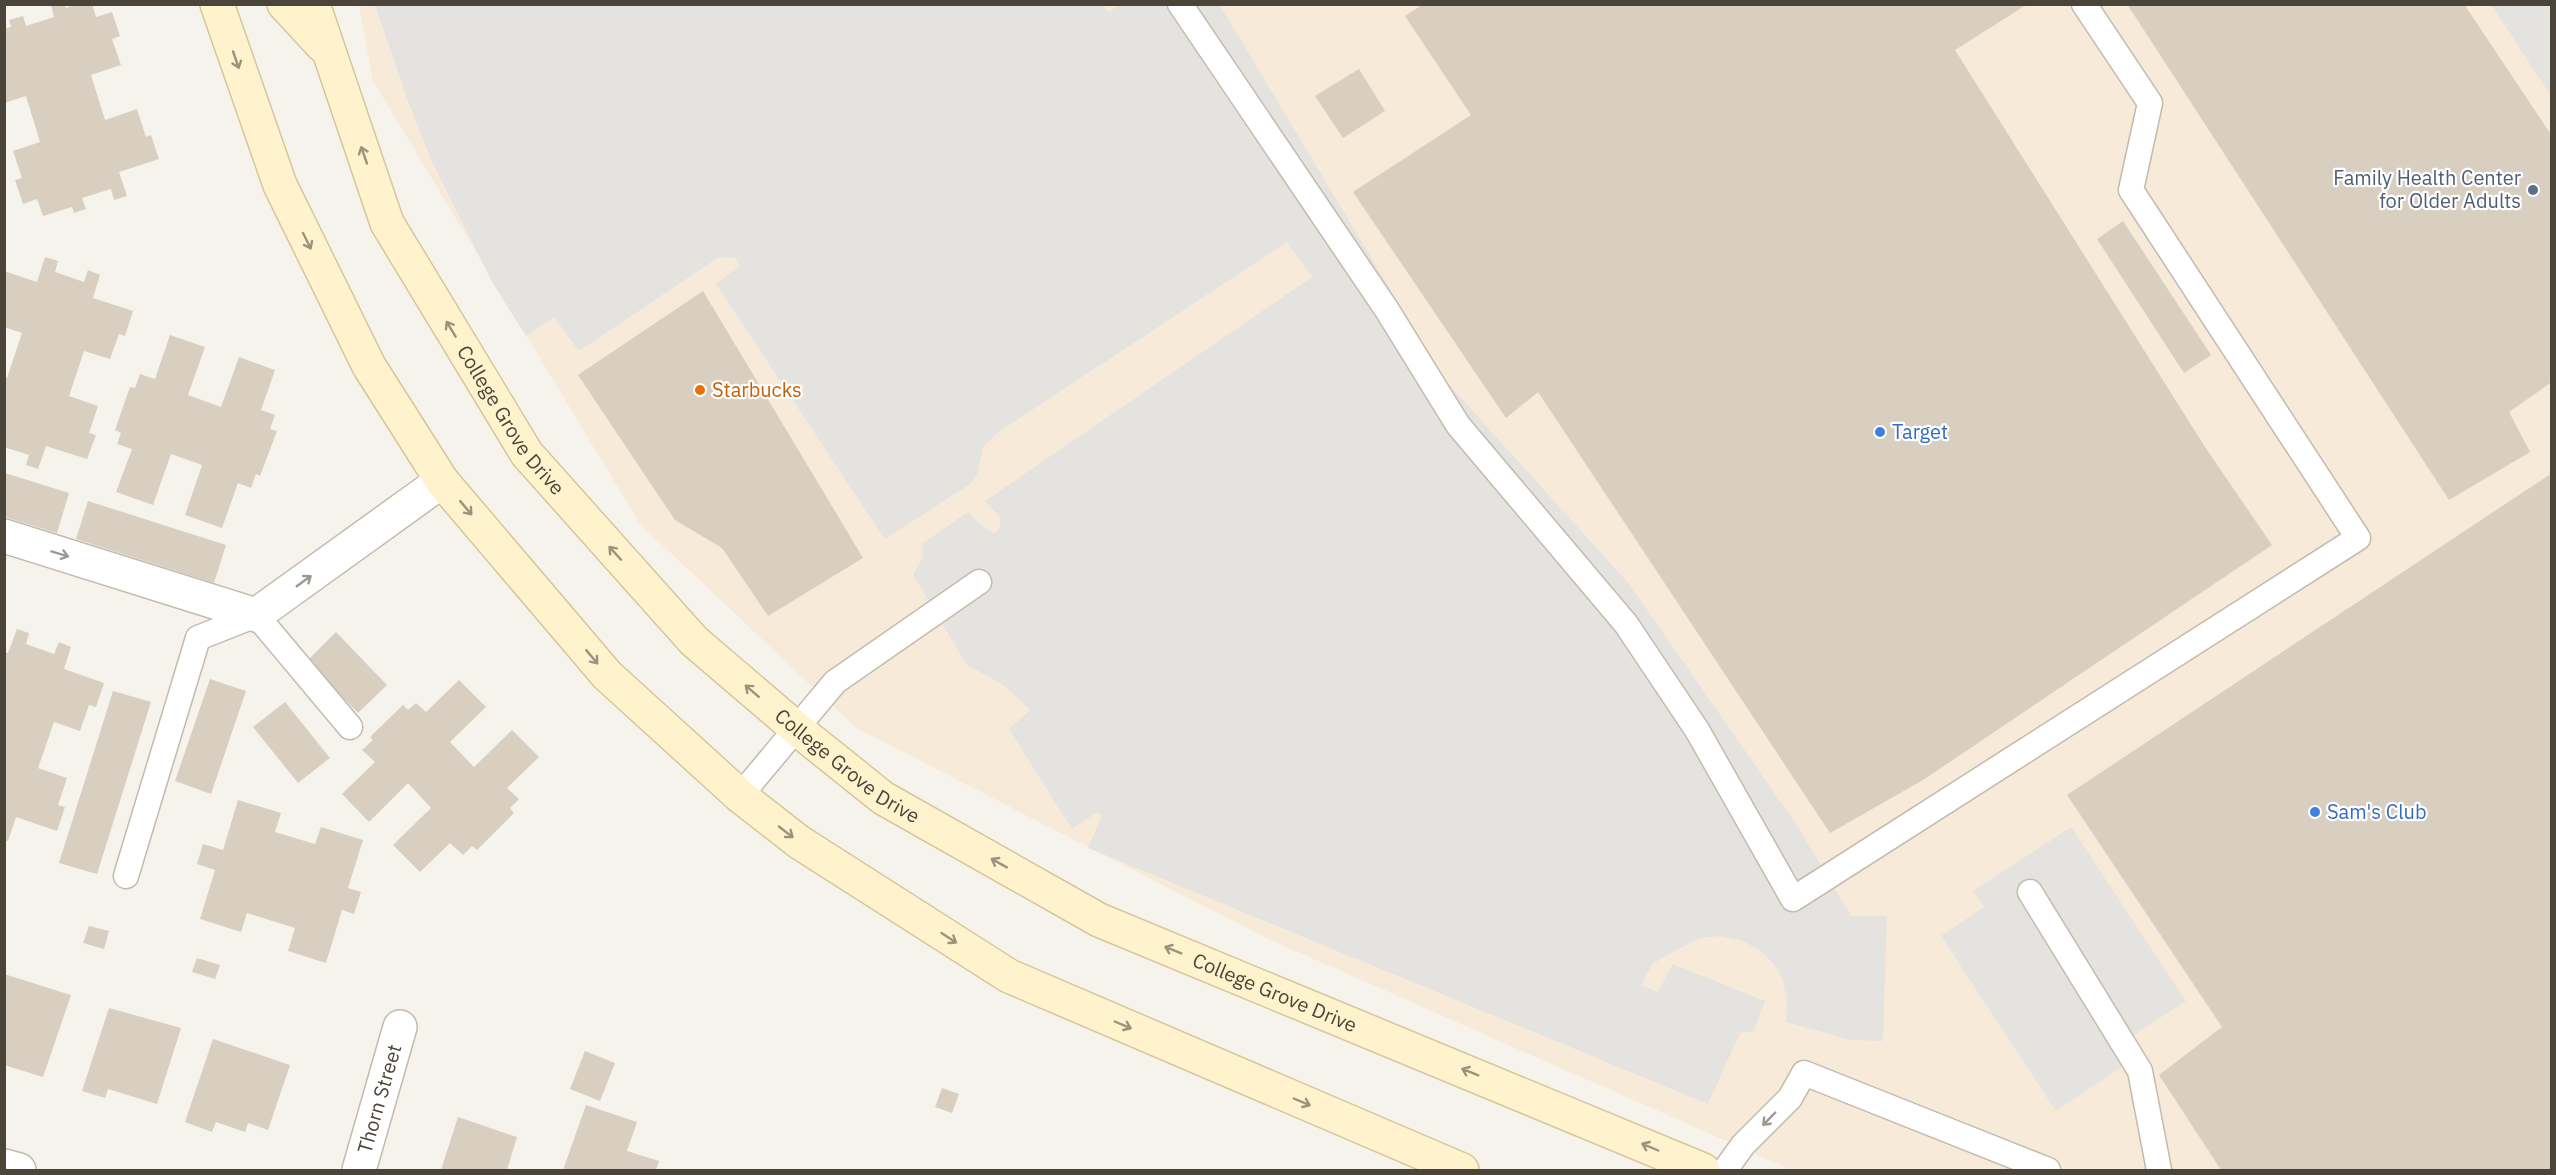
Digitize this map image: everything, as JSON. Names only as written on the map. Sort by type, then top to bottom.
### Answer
[{"type":"main road","points":[[217,4],[280,185],[369,366],[442,481],[607,675],[740,796],[799,842],[1009,976],[1462,1170]]},
{"type":"main road","points":[[285,4],[329,52]]},
{"type":"main road","name":"College Grove Drive","points":[[313,4],[387,222],[527,454],[694,641],[797,729],[883,798],[1099,920],[1703,1170]]},
{"type":"street","points":[[4,536],[256,615],[442,481]]},
{"type":"street","name":"Thorn Street","points":[[359,1170],[400,1027]]},
{"type":"street","points":[[4,1166],[19,1170]]},
{"type":"lane","points":[[1180,4],[1387,310],[1458,425],[1626,624],[1697,730],[1793,899],[2358,538],[2131,190],[2150,103],[2084,4]]},
{"type":"lane","points":[[740,796],[835,682],[979,582]]},
{"type":"lane","points":[[126,876],[198,638],[256,615],[350,727]]},
{"type":"lane","points":[[2030,892],[2140,1071],[2159,1170]]},
{"type":"lane","points":[[1725,1170],[1743,1145],[1790,1098],[1804,1073],[2048,1170]]},
{"type":"shaded area","points":[[1102,4],[1108,12],[1120,5],[1220,5],[1443,378],[1630,585],[1798,827],[1851,916],[1887,916],[1883,1041],[1850,1040],[1786,1022],[1787,999],[1783,981],[1774,964],[1760,950],[1741,940],[1721,936],[1699,938],[1652,964],[1641,985],[1658,992],[1673,964],[1765,1001],[1754,1031],[1740,1033],[1708,1104],[1088,848],[1102,815],[1097,812],[1072,829],[1009,729],[1030,710],[1005,686],[966,664],[913,574],[922,559],[923,543],[968,512],[980,525],[994,533],[999,529],[1001,518],[985,501],[1312,277],[1287,242],[997,433],[983,447],[977,476],[969,485],[885,539],[716,284],[740,265],[735,258],[719,257],[579,351],[554,317],[526,336],[492,282],[433,164],[408,101],[375,5]]},
{"type":"shaded area","points":[[359,5],[2551,5],[2551,1170],[1792,1170],[1266,938],[856,728],[640,524],[373,81]]},
{"type":"shaded area","points":[[2491,5],[2551,5],[2551,96]]},
{"type":"shaded area","points":[[2071,827],[2186,1001],[2126,1040],[2137,1057],[2056,1111],[1941,936],[1984,907],[1973,891]]},
{"type":"building","points":[[76,4],[92,4],[96,17],[112,12],[120,36],[112,39],[121,65],[91,75],[105,120],[137,109],[146,137],[151,135],[159,159],[119,172],[127,196],[114,200],[111,189],[82,198],[86,209],[74,213],[72,207],[43,216],[37,199],[23,204],[15,180],[22,178],[13,151],[40,142],[26,96],[4,103],[4,29],[11,27],[9,20],[23,16],[26,26],[54,17],[51,5],[65,5],[66,8]]},
{"type":"building","points":[[2127,4],[2464,4],[2552,136],[2552,382],[2509,412],[2530,452],[2449,500]]},
{"type":"building","name":"Target","points":[[1422,5],[2026,5],[1955,50],[2205,447],[2272,545],[1923,780],[1830,833],[1538,392],[1506,418],[1353,192],[1471,115],[1405,16]]},
{"type":"building","points":[[1359,69],[1385,111],[1343,138],[1315,96]]},
{"type":"building","points":[[2123,221],[2211,355],[2184,373],[2097,239]]},
{"type":"building","points":[[45,257],[58,261],[55,272],[84,282],[88,270],[100,275],[93,298],[133,311],[125,336],[119,334],[110,359],[84,351],[69,396],[98,406],[89,433],[96,435],[87,459],[46,446],[38,469],[26,465],[29,455],[4,447],[4,377],[7,378],[22,333],[4,327],[4,271],[37,282]]},
{"type":"building","points":[[703,291],[863,558],[768,616],[722,548],[675,520],[578,375]]},
{"type":"building","points":[[170,335],[205,347],[188,395],[221,407],[239,357],[275,370],[261,410],[275,415],[270,429],[277,431],[260,476],[256,474],[251,488],[238,483],[222,528],[185,515],[202,465],[171,454],[153,505],[116,492],[132,449],[117,444],[121,433],[115,430],[130,387],[135,388],[140,374],[155,379]]},
{"type":"building","points":[[5,473],[69,493],[57,533],[5,517]]},
{"type":"building","name":"Sam's Club","points":[[2552,473],[2552,1170],[2221,1170],[2159,1075],[2222,1027],[2067,795]]},
{"type":"building","points":[[88,501],[226,545],[214,583],[76,539]]},
{"type":"building","points":[[17,629],[29,633],[26,644],[54,654],[59,642],[71,647],[64,669],[104,683],[96,707],[89,705],[80,731],[54,722],[38,768],[67,778],[58,805],[65,807],[57,831],[16,817],[8,841],[4,840],[4,652],[8,653]]},
{"type":"building","points":[[336,632],[387,685],[358,713],[307,661]]},
{"type":"building","points":[[210,679],[246,691],[211,794],[175,781]]},
{"type":"building","points":[[459,680],[486,707],[450,742],[474,767],[512,730],[539,757],[507,788],[519,799],[510,808],[514,813],[477,850],[472,846],[463,855],[450,843],[420,872],[393,845],[431,808],[408,783],[369,822],[342,794],[375,762],[362,750],[373,740],[370,737],[403,705],[408,710],[416,703],[426,712]]},
{"type":"building","points":[[113,691],[151,702],[97,874],[59,863]]},
{"type":"building","points":[[285,702],[330,758],[298,783],[253,727]]},
{"type":"building","points":[[238,800],[281,813],[275,832],[315,844],[321,827],[363,840],[348,888],[361,892],[354,914],[342,910],[326,963],[288,951],[295,928],[247,913],[241,932],[200,919],[215,870],[197,864],[203,844],[223,850]]},
{"type":"building","points":[[89,926],[109,931],[104,949],[83,943]]},
{"type":"building","points":[[197,958],[220,965],[215,979],[192,972]]},
{"type":"building","points":[[4,974],[71,995],[43,1077],[4,1065]]},
{"type":"building","points":[[109,1008],[181,1028],[157,1104],[108,1089],[105,1098],[82,1091]]},
{"type":"building","points":[[213,1039],[290,1065],[268,1130],[248,1123],[245,1132],[216,1122],[212,1132],[185,1122]]},
{"type":"building","points":[[585,1051],[615,1063],[600,1101],[570,1089]]},
{"type":"building","points":[[942,1088],[959,1094],[952,1113],[935,1107]]},
{"type":"building","points":[[586,1105],[637,1122],[627,1151],[659,1161],[656,1170],[563,1170]]},
{"type":"building","points":[[458,1117],[517,1137],[507,1170],[441,1170]]},
{"type":"place","name":"Family Health Center for Older Adults","points":[[2533,190]]},
{"type":"place","name":"Starbucks","points":[[700,390]]},
{"type":"place","name":"Target","points":[[1880,432]]},
{"type":"place","name":"Sam's Club","points":[[2315,812]]}]
